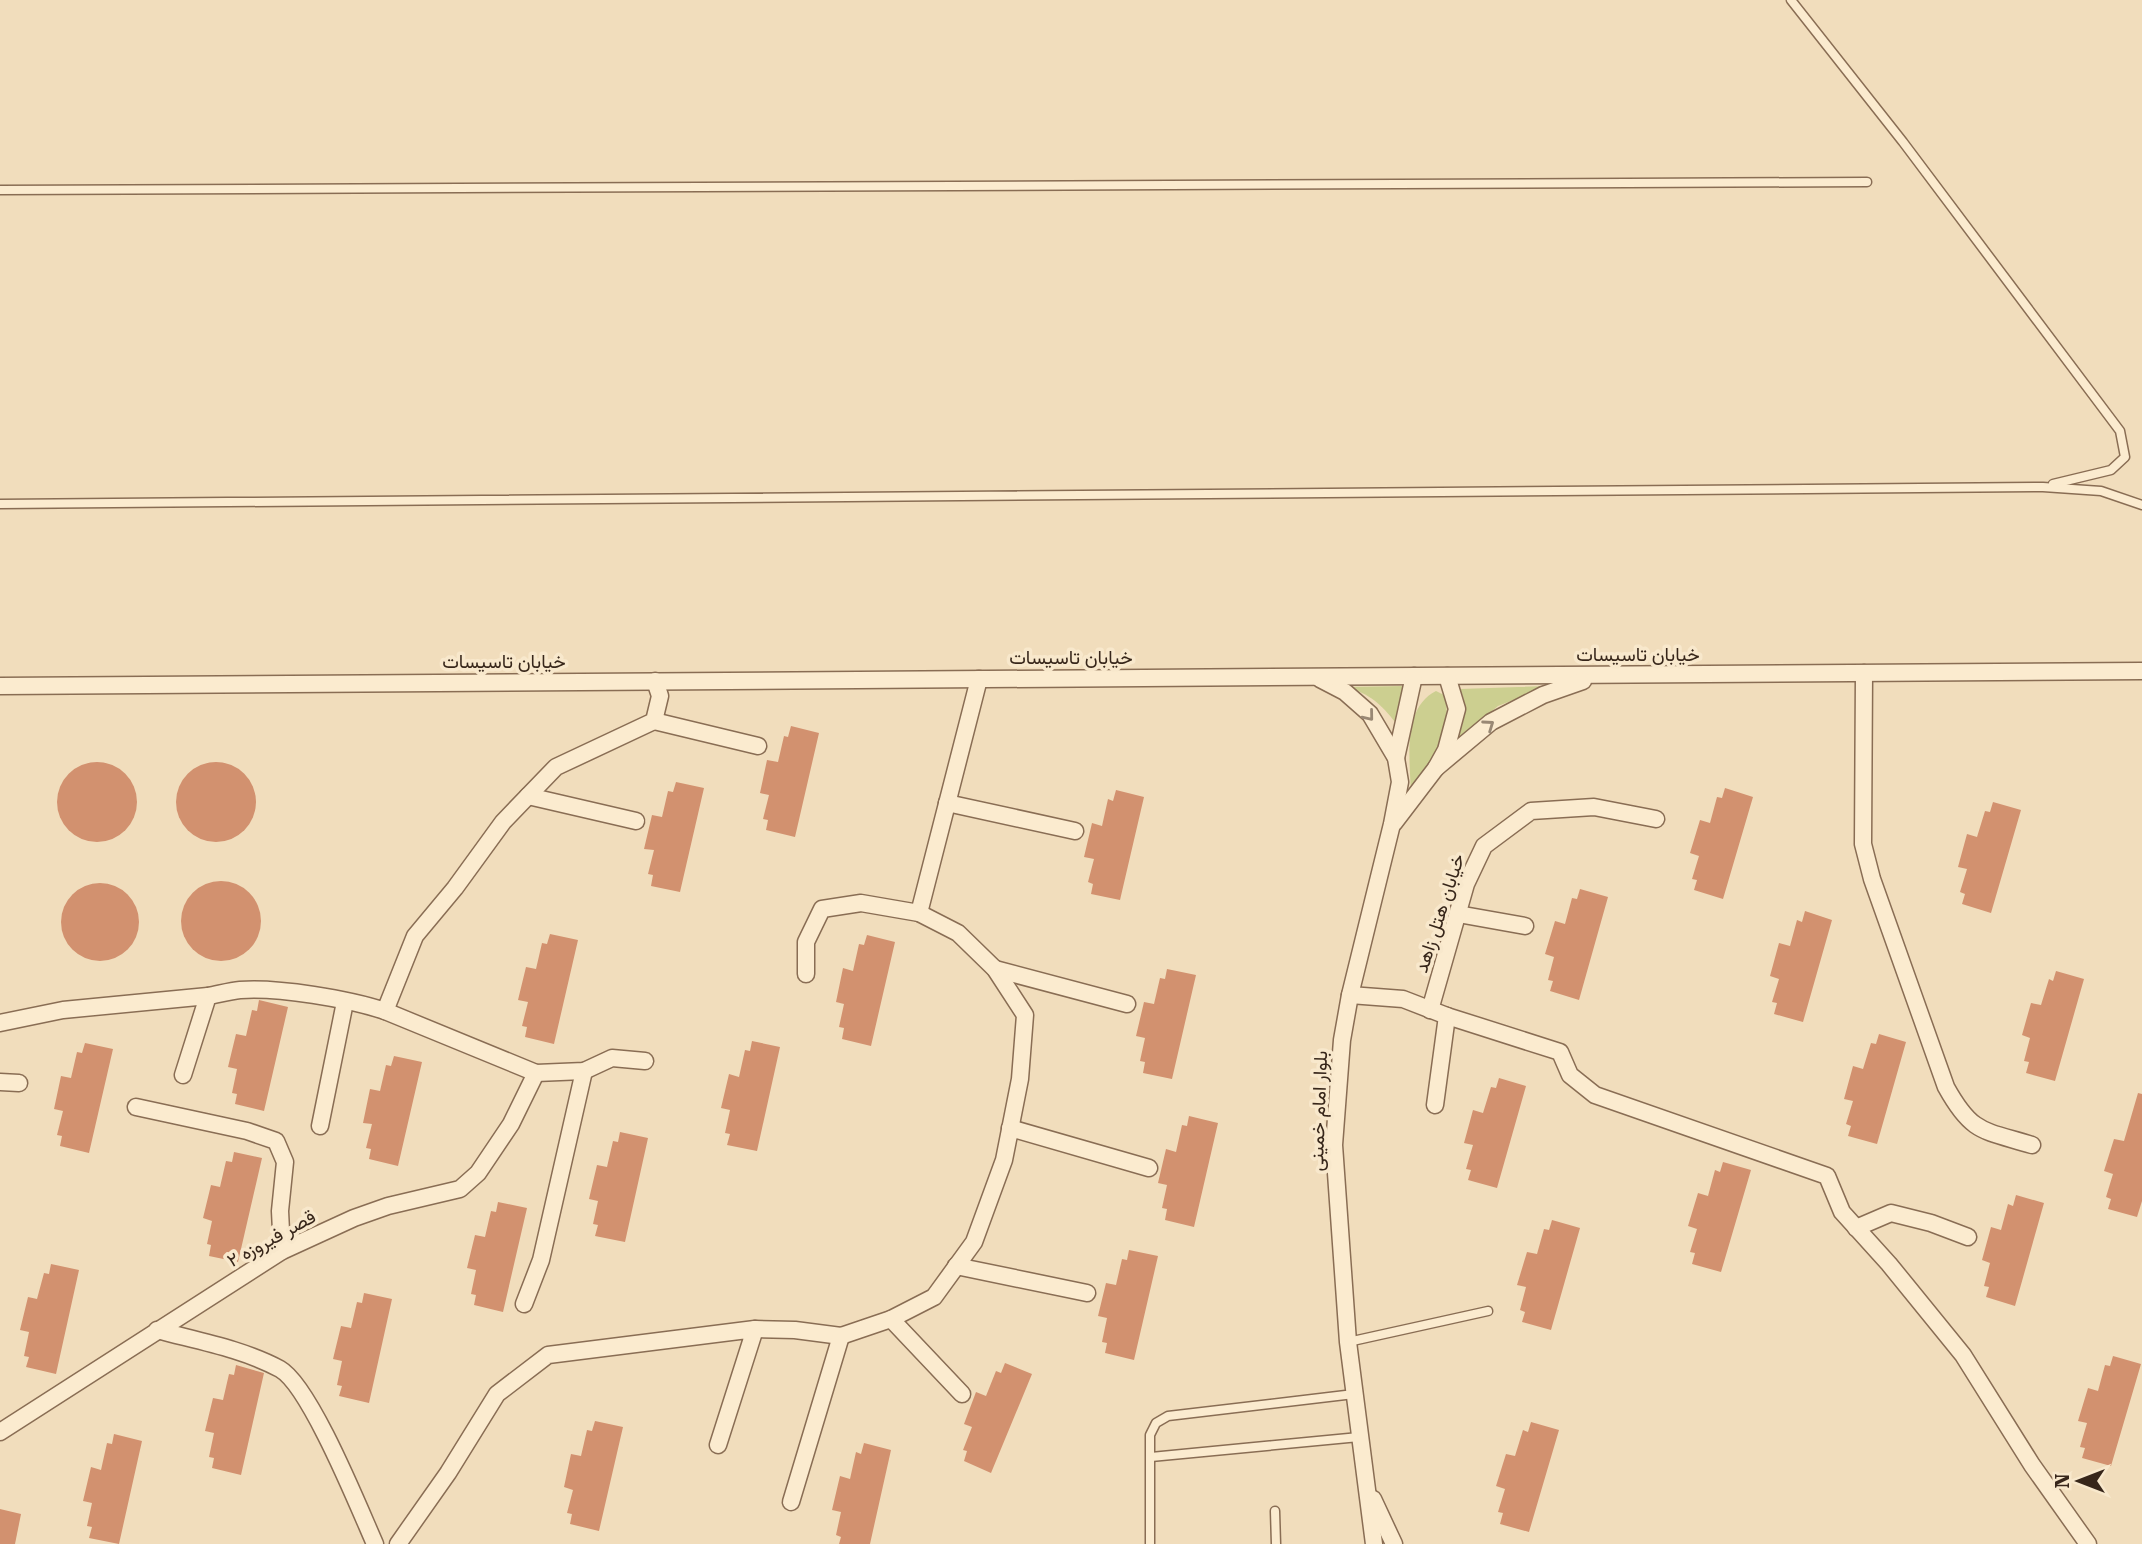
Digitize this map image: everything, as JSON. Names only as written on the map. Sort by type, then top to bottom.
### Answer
[{"type":"street","name":"خیابان تاسیسات","points":[[0,686],[2142,671]]},
{"type":"street","points":[[1864,674],[1863,844],[1872,879],[1945,1087],[1961,1113],[1977,1128],[2032,1145]]},
{"type":"street","points":[[1436,768],[1491,722],[1567,684],[1608,675]]},
{"type":"street","points":[[1396,758],[1414,676]]},
{"type":"street","points":[[1392,824],[1436,768],[1446,750],[1457,709],[1447,676]]},
{"type":"street","points":[[1315,677],[1345,692],[1370,714],[1396,758]]},
{"type":"street","points":[[919,913],[979,679]]},
{"type":"street","points":[[654,721],[660,696],[655,681]]},
{"type":"street","points":[[385,1011],[415,936],[455,888],[503,822],[556,767],[654,721],[758,746]]},
{"type":"street","name":"بلوار امام خمینی","points":[[1374,1544],[1353,1394],[1334,1145],[1342,1040],[1350,995],[1392,824],[1400,782],[1396,758]]},
{"type":"street","points":[[528,796],[636,821]]},
{"type":"street","points":[[947,803],[1075,831]]},
{"type":"street","name":"خیابان هتل زاهد","points":[[1430,1010],[1466,884],[1484,846],[1531,811],[1594,807],[1656,819]]},
{"type":"street","points":[[398,1544],[448,1473],[497,1394],[548,1355],[755,1329],[795,1330],[841,1336],[891,1320],[934,1297],[974,1242],[1004,1160],[1020,1079],[1025,1015],[995,969],[958,933],[919,913],[861,903],[822,909],[806,942],[806,974]]},
{"type":"street","points":[[1458,914],[1525,926]]},
{"type":"street","points":[[995,969],[1127,1004]]},
{"type":"street","points":[[0,1023],[63,1010],[208,996],[239,990],[271,990],[385,1011],[536,1073],[584,1071],[612,1058],[645,1061]]},
{"type":"street","points":[[1350,995],[1403,999],[1560,1052],[1570,1075],[1595,1096],[1827,1176],[1842,1212],[1889,1264],[1963,1355],[2032,1465],[2088,1544]]},
{"type":"street","points":[[183,1075],[208,996]]},
{"type":"street","points":[[320,1126],[345,1002]]},
{"type":"street","points":[[1435,1105],[1447,1016]]},
{"type":"street","points":[[524,1304],[541,1260],[584,1071]]},
{"type":"street","name":"قصر فیروزه ۲","points":[[2,1428],[282,1251],[388,1206],[460,1189],[478,1173],[492,1154],[511,1124],[536,1073]]},
{"type":"street","points":[[0,1082],[19,1083]]},
{"type":"street","points":[[136,1107],[247,1131],[276,1141],[285,1162],[280,1211],[282,1251]]},
{"type":"street","points":[[1010,1128],[1149,1168]]},
{"type":"street","points":[[1856,1228],[1891,1213],[1931,1223],[1968,1237]]},
{"type":"street","points":[[956,1266],[1087,1293]]},
{"type":"street","points":[[891,1320],[962,1394]]},
{"type":"street","points":[[718,1445],[755,1329]]},
{"type":"street","points":[[157,1330],[243,1353],[283,1371],[298,1386],[316,1417],[375,1544]]},
{"type":"street","points":[[791,1502],[841,1336]]},
{"type":"street","name":"بلوار امام خمینی","points":[[1367,1487],[1394,1544]]},
{"type":"lane","points":[[1791,0],[1903,142],[2120,431],[2124,457],[2111,470],[2043,486]]},
{"type":"lane","points":[[0,190],[1867,182]]},
{"type":"lane","points":[[0,504],[2043,486],[2101,491],[2142,505]]},
{"type":"lane","points":[[1348,1342],[1488,1311]]},
{"type":"lane","points":[[1150,1544],[1150,1435],[1156,1423],[1168,1416],[1353,1394]]},
{"type":"lane","points":[[1151,1457],[1359,1437]]},
{"type":"lane","points":[[1275,1511],[1276,1544]]},
{"type":"green space","points":[[1404,686],[1396,723],[1374,700],[1347,687]]},
{"type":"green space","points":[[1549,686],[1498,706],[1458,739],[1465,708],[1460,689]]},
{"type":"green space","points":[[1436,691],[1444,695],[1447,708],[1443,735],[1411,799],[1409,755],[1412,724],[1425,699]]},
{"type":"building","points":[[791,726],[819,733],[795,837],[766,830],[768,820],[763,819],[769,795],[760,793],[767,760],[778,762],[784,736],[788,737]]},
{"type":"building","points":[[97,762],[112,765],[125,774],[134,787],[137,802],[134,817],[125,830],[112,839],[97,842],[82,839],[69,830],[60,817],[57,802],[60,787],[69,774],[82,765]]},
{"type":"building","points":[[216,762],[231,765],[244,774],[253,787],[256,802],[253,817],[244,830],[231,839],[216,842],[201,839],[188,830],[179,817],[176,802],[179,787],[188,774],[201,765]]},
{"type":"building","points":[[676,782],[704,788],[680,892],[651,886],[653,875],[648,874],[654,850],[644,849],[652,815],[662,817],[668,791],[673,792]]},
{"type":"building","points":[[1725,788],[1753,797],[1723,899],[1694,890],[1697,880],[1692,879],[1699,856],[1690,853],[1700,820],[1710,823],[1717,797],[1722,798]]},
{"type":"building","points":[[1116,790],[1144,797],[1120,900],[1091,894],[1093,884],[1088,882],[1094,859],[1084,857],[1092,823],[1102,826],[1108,799],[1113,801]]},
{"type":"building","points":[[1993,802],[2021,810],[1991,913],[1962,904],[1965,894],[1960,892],[1967,869],[1958,867],[1967,834],[1977,837],[1985,811],[1990,812]]},
{"type":"building","points":[[221,881],[236,884],[249,893],[258,906],[261,921],[258,936],[249,949],[236,958],[221,961],[206,958],[193,949],[184,936],[181,921],[184,906],[193,893],[206,884]]},
{"type":"building","points":[[92,883],[108,883],[122,889],[133,900],[139,914],[139,930],[133,944],[122,955],[108,961],[92,961],[78,955],[67,944],[61,930],[61,914],[67,900],[78,889]]},
{"type":"building","points":[[1580,889],[1608,897],[1579,1000],[1550,991],[1553,981],[1548,980],[1554,957],[1545,954],[1555,921],[1565,924],[1572,898],[1577,899]]},
{"type":"building","points":[[1805,911],[1832,920],[1803,1022],[1774,1014],[1777,1003],[1772,1002],[1779,979],[1770,976],[1779,943],[1790,946],[1797,920],[1802,922]]},
{"type":"building","points":[[550,934],[578,940],[554,1044],[525,1037],[527,1027],[522,1026],[528,1002],[518,1000],[526,967],[536,969],[542,943],[547,944]]},
{"type":"building","points":[[867,935],[895,942],[871,1046],[842,1039],[844,1028],[839,1027],[844,1004],[836,1002],[843,968],[853,971],[859,944],[864,945]]},
{"type":"building","points":[[1167,969],[1196,975],[1172,1079],[1143,1073],[1145,1062],[1140,1061],[1145,1038],[1136,1036],[1144,1002],[1154,1004],[1160,978],[1165,979]]},
{"type":"building","points":[[2056,971],[2084,979],[2055,1081],[2026,1073],[2029,1062],[2024,1061],[2030,1038],[2022,1035],[2031,1003],[2041,1005],[2049,979],[2053,981]]},
{"type":"building","points":[[259,1000],[288,1007],[264,1111],[235,1104],[237,1094],[232,1093],[237,1069],[228,1067],[236,1034],[246,1036],[252,1010],[257,1011]]},
{"type":"building","points":[[1879,1034],[1906,1042],[1877,1144],[1848,1136],[1851,1126],[1846,1124],[1853,1101],[1844,1099],[1853,1066],[1863,1069],[1871,1043],[1876,1044]]},
{"type":"building","points":[[752,1041],[780,1047],[757,1151],[727,1145],[730,1134],[725,1133],[730,1110],[721,1108],[729,1074],[739,1077],[745,1050],[750,1051]]},
{"type":"building","points":[[85,1043],[113,1049],[89,1153],[60,1146],[62,1136],[57,1135],[63,1111],[54,1109],[61,1076],[71,1078],[77,1052],[82,1053]]},
{"type":"building","points":[[394,1056],[422,1062],[398,1166],[369,1159],[371,1149],[366,1148],[372,1124],[363,1123],[370,1089],[380,1091],[386,1065],[391,1066]]},
{"type":"building","points":[[1499,1078],[1526,1086],[1497,1188],[1468,1180],[1471,1170],[1466,1169],[1473,1145],[1464,1143],[1473,1110],[1483,1113],[1491,1087],[1496,1088]]},
{"type":"building","points":[[2138,1093],[2142,1094],[2142,1201],[2137,1217],[2108,1209],[2111,1199],[2106,1197],[2113,1174],[2104,1171],[2114,1139],[2124,1141]]},
{"type":"building","points":[[1189,1116],[1218,1123],[1194,1227],[1165,1220],[1167,1209],[1162,1208],[1167,1185],[1158,1183],[1166,1149],[1176,1152],[1182,1125],[1187,1126]]},
{"type":"building","points":[[620,1132],[648,1138],[625,1242],[595,1236],[598,1225],[593,1224],[598,1201],[589,1199],[597,1165],[607,1167],[613,1141],[618,1142]]},
{"type":"building","points":[[234,1152],[262,1158],[238,1262],[209,1256],[211,1245],[207,1244],[212,1221],[203,1218],[211,1185],[220,1187],[226,1161],[232,1162]]},
{"type":"building","points":[[1723,1162],[1751,1170],[1721,1272],[1692,1264],[1695,1253],[1690,1252],[1697,1229],[1688,1226],[1698,1193],[1708,1196],[1715,1170],[1720,1172]]},
{"type":"building","points":[[2016,1195],[2044,1203],[2015,1306],[1986,1297],[1989,1287],[1984,1286],[1990,1263],[1982,1260],[1991,1227],[2001,1230],[2008,1204],[2013,1206]]},
{"type":"building","points":[[498,1202],[527,1208],[503,1312],[474,1305],[476,1295],[471,1294],[476,1270],[467,1268],[475,1235],[485,1237],[491,1211],[496,1212]]},
{"type":"building","points":[[1552,1220],[1580,1228],[1551,1330],[1522,1322],[1525,1312],[1520,1310],[1526,1287],[1517,1285],[1527,1252],[1537,1254],[1544,1229],[1549,1230]]},
{"type":"building","points":[[1129,1250],[1158,1256],[1134,1360],[1105,1353],[1107,1343],[1102,1342],[1107,1318],[1098,1316],[1106,1283],[1116,1285],[1122,1259],[1127,1260]]},
{"type":"building","points":[[51,1264],[79,1270],[56,1374],[26,1367],[29,1357],[24,1356],[29,1332],[20,1330],[28,1297],[37,1299],[44,1273],[49,1274]]},
{"type":"building","points":[[364,1293],[392,1299],[369,1403],[339,1396],[342,1386],[337,1385],[342,1361],[333,1359],[341,1326],[351,1328],[357,1302],[362,1303]]},
{"type":"building","points":[[2113,1356],[2141,1364],[2111,1466],[2082,1458],[2085,1448],[2080,1447],[2087,1423],[2078,1421],[2088,1388],[2098,1391],[2105,1365],[2110,1366]]},
{"type":"building","points":[[1005,1363],[1032,1374],[991,1473],[964,1461],[967,1451],[963,1450],[972,1427],[964,1424],[976,1392],[986,1396],[996,1371],[1001,1373]]},
{"type":"building","points":[[236,1365],[264,1373],[241,1475],[212,1468],[214,1458],[209,1457],[214,1433],[205,1431],[213,1398],[223,1400],[229,1374],[234,1375]]},
{"type":"building","points":[[595,1421],[623,1427],[599,1531],[570,1524],[572,1514],[567,1513],[573,1490],[564,1487],[571,1454],[581,1456],[587,1430],[592,1431]]},
{"type":"building","points":[[1531,1422],[1559,1430],[1529,1532],[1500,1524],[1503,1513],[1498,1512],[1505,1489],[1496,1486],[1506,1454],[1515,1456],[1523,1430],[1528,1432]]},
{"type":"building","points":[[114,1434],[142,1441],[119,1544],[89,1538],[92,1527],[87,1526],[92,1503],[83,1501],[91,1467],[101,1470],[107,1443],[112,1444]]},
{"type":"building","points":[[864,1443],[891,1450],[870,1544],[839,1544],[841,1537],[836,1535],[841,1512],[832,1510],[840,1476],[850,1479],[856,1452],[861,1454]]},
{"type":"building","points":[[0,1509],[21,1514],[15,1544],[0,1544]]}]
